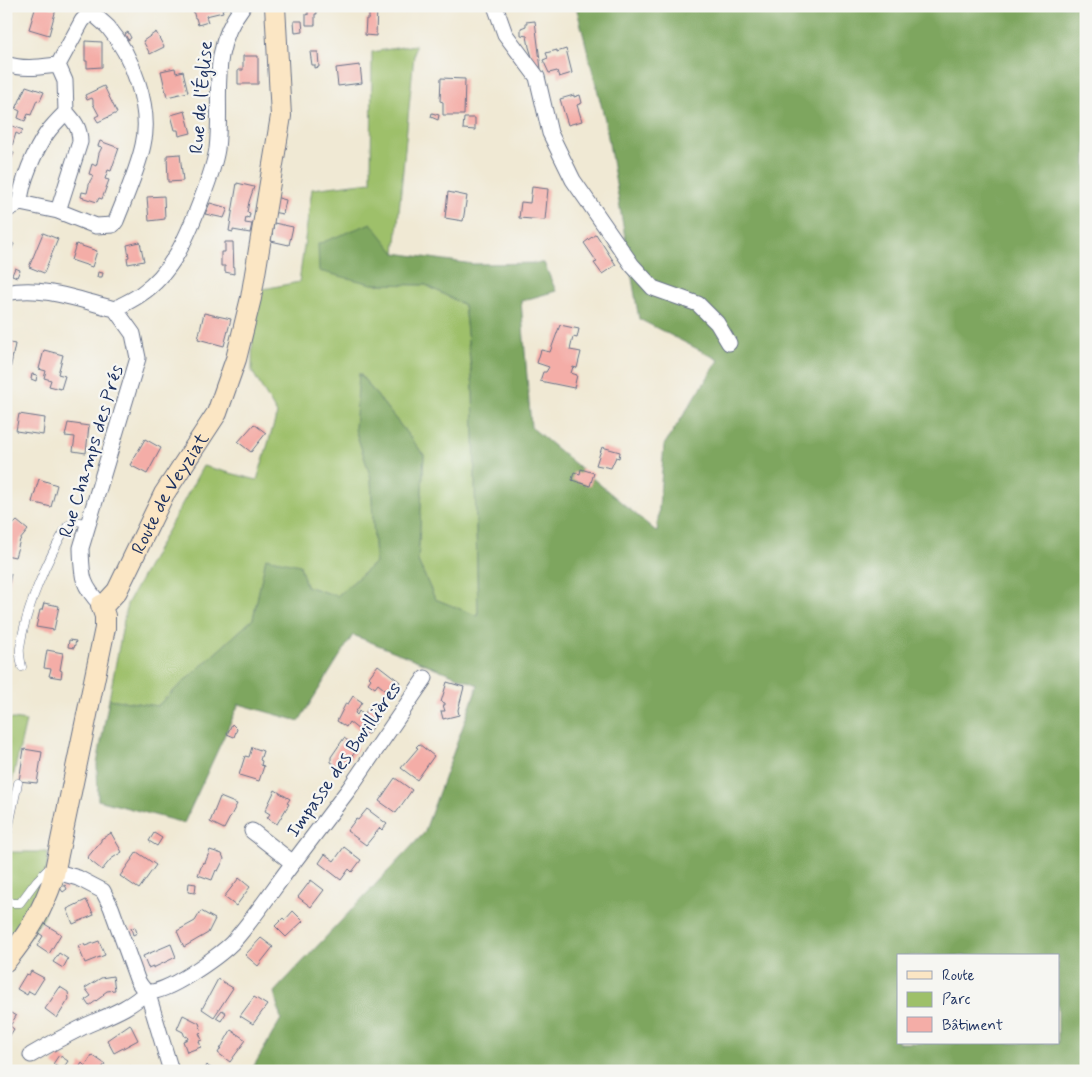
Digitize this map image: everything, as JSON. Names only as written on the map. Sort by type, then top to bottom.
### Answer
[{"type":"street","name":"Rue de l'Église","points":[[114,309],[142,294],[166,271],[186,240],[214,164],[217,148],[220,57],[225,34],[242,6]]},
{"type":"street","name":"Route de Veyziat","points":[[101,605],[106,603],[117,591],[164,494],[217,413],[236,359],[251,298],[280,116],[275,6]]},
{"type":"street","points":[[495,6],[505,34],[537,77],[550,133],[574,180],[626,258],[653,288],[698,304],[716,323],[728,344]]},
{"type":"street","points":[[6,210],[20,202],[58,211],[96,226],[113,225],[144,145],[146,128],[144,107],[134,70],[130,60],[108,28],[90,9],[58,65]]},
{"type":"street","points":[[6,64],[14,67],[28,68],[58,65]]},
{"type":"street","points":[[58,65],[65,82],[66,112],[76,123],[80,131],[80,142],[58,211]]},
{"type":"street","points":[[20,202],[21,192],[37,150],[47,133],[66,112]]},
{"type":"street","points":[[6,293],[45,291],[114,309]]},
{"type":"street","name":"Rue Champs des Prés","points":[[101,605],[89,592],[82,575],[81,548],[138,358],[134,334],[114,309]]},
{"type":"street","points":[[6,961],[31,928],[42,907],[55,866],[105,628],[105,616],[101,605]]},
{"type":"street","name":"Impasse des Bovillières","points":[[147,991],[154,992],[164,989],[203,966],[231,943],[349,789],[424,678]]},
{"type":"street","points":[[252,831],[293,863]]},
{"type":"street","points":[[55,866],[103,891],[111,907],[137,979],[147,991],[171,1071]]},
{"type":"street","points":[[31,1055],[62,1037],[129,1005],[147,991]]},
{"type":"lane","points":[[22,667],[20,648],[26,620],[41,577],[68,524],[77,521],[88,524]]},
{"type":"lane","points":[[6,840],[18,783]]},
{"type":"lane","points":[[6,900],[12,903],[20,903],[38,880],[55,866]]},
{"type":"green space","points":[[576,6],[1086,6],[1086,1071],[251,1071],[281,1019],[274,992],[424,833],[478,685],[353,635],[299,721],[239,704],[184,823],[98,800],[97,764],[109,699],[157,706],[253,619],[266,558],[300,565],[306,586],[337,596],[375,563],[371,478],[355,429],[359,373],[424,455],[418,561],[435,599],[478,616],[473,387],[464,305],[426,285],[372,284],[319,271],[318,244],[371,223],[395,253],[473,264],[544,263],[556,291],[521,301],[531,427],[657,532],[664,445],[719,360],[639,319],[605,120]]},
{"type":"green space","points":[[415,45],[395,253],[372,284],[426,285],[464,305],[473,387],[478,617],[435,599],[418,561],[424,455],[360,374],[355,429],[371,478],[375,563],[337,596],[306,586],[266,558],[253,619],[157,706],[109,699],[127,604],[203,466],[257,480],[277,414],[252,371],[253,291],[299,282],[312,189],[371,182],[372,52]]},
{"type":"green space","points":[[6,718],[26,721],[6,808]]},
{"type":"green space","points":[[6,852],[48,852],[44,917],[6,968]]},
{"type":"building","points":[[36,6],[56,9],[49,35],[29,29]]},
{"type":"building","points":[[192,6],[231,7],[222,9],[223,12],[206,16],[208,22],[198,25]]},
{"type":"building","points":[[308,6],[316,6],[315,25],[306,25]]},
{"type":"building","points":[[369,6],[377,6],[376,36],[365,35],[366,19],[369,19]]},
{"type":"building","points":[[294,21],[302,21],[303,32],[295,33]]},
{"type":"building","points":[[535,21],[541,69],[536,70],[527,36],[521,35],[521,28],[526,26],[526,22]]},
{"type":"building","points":[[128,32],[131,38],[128,40],[125,34]]},
{"type":"building","points":[[156,32],[164,47],[150,54],[143,41]]},
{"type":"building","points":[[85,41],[102,42],[102,67],[87,68]]},
{"type":"building","points":[[566,49],[572,73],[559,77],[557,71],[549,73],[543,60],[548,58],[546,53]]},
{"type":"building","points":[[310,52],[318,52],[319,67],[315,68],[315,65],[312,65]]},
{"type":"building","points":[[243,56],[258,56],[258,84],[238,84],[238,70],[243,70]]},
{"type":"building","points":[[360,65],[362,83],[338,86],[336,68]]},
{"type":"building","points":[[175,68],[176,73],[183,71],[188,92],[167,97],[161,71]]},
{"type":"building","points":[[441,78],[465,79],[464,115],[443,115],[443,102],[440,101]]},
{"type":"building","points":[[26,86],[44,92],[40,101],[37,100],[31,115],[28,114],[25,121],[18,118],[20,111],[16,109]]},
{"type":"building","points":[[104,86],[117,113],[98,122],[95,117],[99,115],[93,100],[92,98],[87,100],[85,95]]},
{"type":"building","points":[[574,95],[574,97],[580,95],[582,103],[577,105],[582,121],[568,125],[560,99]]},
{"type":"building","points":[[185,111],[191,133],[179,136],[178,130],[175,130],[171,115]]},
{"type":"building","points":[[432,113],[439,115],[438,120],[431,117]]},
{"type":"building","points":[[464,118],[475,118],[475,130],[463,129]]},
{"type":"building","points":[[7,124],[23,130],[20,135],[16,133],[9,151],[14,153],[10,162],[6,161]]},
{"type":"building","points":[[100,141],[119,148],[111,171],[108,170],[105,179],[109,180],[102,199],[99,198],[97,202],[81,197],[82,192],[87,193],[93,175],[89,174],[92,164],[96,166],[102,147],[98,146]]},
{"type":"building","points":[[180,154],[183,181],[168,182],[167,155]]},
{"type":"building","points":[[237,183],[254,187],[247,212],[250,213],[249,218],[246,217],[245,223],[252,224],[250,233],[229,231]]},
{"type":"building","points":[[532,187],[548,189],[545,220],[519,218],[521,202],[530,203]]},
{"type":"building","points":[[448,192],[467,196],[463,221],[445,218]]},
{"type":"building","points":[[164,196],[165,219],[149,221],[147,197]]},
{"type":"building","points":[[275,197],[286,200],[283,214],[272,212]]},
{"type":"building","points":[[210,203],[228,208],[224,218],[205,214]]},
{"type":"building","points":[[274,223],[293,227],[289,245],[271,241]]},
{"type":"building","points":[[43,233],[58,239],[44,273],[29,267]]},
{"type":"building","points":[[596,234],[616,265],[602,274],[594,263],[597,262],[584,243]]},
{"type":"building","points":[[6,240],[14,244],[6,261]]},
{"type":"building","points":[[140,242],[144,261],[128,264],[127,245]]},
{"type":"building","points":[[225,242],[233,242],[234,274],[225,272],[225,266],[221,266],[221,252],[225,252]]},
{"type":"building","points":[[76,244],[97,251],[92,267],[71,260]]},
{"type":"building","points":[[15,268],[20,270],[17,277],[12,275]]},
{"type":"building","points":[[98,272],[103,273],[102,277],[97,277]]},
{"type":"building","points":[[204,313],[231,319],[224,346],[198,339]]},
{"type":"building","points":[[560,325],[579,329],[577,338],[573,337],[570,350],[581,352],[577,368],[573,367],[571,373],[577,375],[574,388],[540,381],[543,372],[546,372],[549,367],[537,363],[541,350],[550,352]]},
{"type":"building","points":[[6,342],[15,344],[7,386],[6,386]]},
{"type":"building","points":[[44,350],[63,355],[58,374],[65,376],[61,389],[49,386],[51,380],[44,378],[46,371],[39,369]]},
{"type":"building","points":[[32,374],[37,375],[36,381],[31,379]]},
{"type":"building","points":[[19,414],[45,418],[43,435],[16,431]]},
{"type":"building","points":[[68,423],[89,426],[86,453],[73,451],[75,437],[65,436]]},
{"type":"building","points":[[254,424],[266,433],[251,452],[238,442]]},
{"type":"building","points":[[145,439],[161,448],[147,474],[130,465]]},
{"type":"building","points":[[602,447],[620,452],[619,458],[616,457],[611,468],[596,465]]},
{"type":"building","points":[[581,469],[594,473],[590,486],[572,480],[574,472],[580,474]]},
{"type":"building","points":[[39,479],[57,485],[51,507],[32,502]]},
{"type":"building","points":[[17,521],[28,530],[20,540],[15,557],[6,555],[8,533],[6,531]]},
{"type":"building","points":[[6,573],[11,574],[7,594],[6,594]]},
{"type":"building","points":[[44,603],[59,606],[54,630],[36,627],[40,610],[42,610]]},
{"type":"building","points":[[69,640],[76,641],[74,648],[68,647]]},
{"type":"building","points":[[47,650],[63,653],[60,670],[62,671],[61,678],[49,676],[51,669],[44,668]]},
{"type":"building","points":[[378,665],[400,682],[390,694],[378,684],[375,688],[368,683],[371,679],[369,677]]},
{"type":"building","points":[[447,682],[464,687],[458,710],[459,715],[443,719],[441,711],[445,711],[443,705],[445,703],[441,702]]},
{"type":"building","points":[[353,696],[362,702],[355,713],[357,715],[359,711],[364,715],[369,707],[378,712],[373,720],[376,722],[368,734],[364,734],[349,722],[346,727],[337,721],[346,703],[348,704]]},
{"type":"building","points":[[232,724],[237,729],[234,737],[227,734]]},
{"type":"building","points":[[344,738],[358,748],[342,770],[331,762],[331,757]]},
{"type":"building","points":[[419,744],[434,756],[417,780],[401,768],[418,748],[416,747]]},
{"type":"building","points":[[252,747],[263,751],[260,760],[262,761],[261,765],[264,766],[259,781],[239,775],[245,756],[249,757]]},
{"type":"building","points":[[24,749],[42,752],[37,783],[19,781]]},
{"type":"building","points":[[395,778],[412,790],[396,813],[379,801]]},
{"type":"building","points":[[275,790],[290,799],[277,824],[267,818],[270,814],[265,811]]},
{"type":"building","points":[[220,797],[237,804],[224,829],[210,822]]},
{"type":"building","points":[[367,809],[387,824],[382,830],[380,828],[366,845],[347,831]]},
{"type":"building","points":[[111,833],[122,852],[111,859],[102,870],[87,858],[101,839]]},
{"type":"building","points":[[154,833],[162,838],[157,846],[149,841]]},
{"type":"building","points":[[344,847],[361,860],[352,872],[349,869],[341,880],[319,863],[325,854],[334,861]]},
{"type":"building","points":[[210,850],[222,854],[224,859],[212,880],[198,875]]},
{"type":"building","points":[[137,852],[156,865],[139,889],[120,876]]},
{"type":"building","points":[[239,878],[250,887],[236,906],[224,897]]},
{"type":"building","points":[[311,880],[324,890],[311,907],[298,897]]},
{"type":"building","points":[[189,883],[196,884],[195,893],[188,892]]},
{"type":"building","points":[[65,885],[67,889],[63,892],[60,888]]},
{"type":"building","points":[[86,900],[94,915],[73,924],[67,909]]},
{"type":"building","points":[[201,911],[215,919],[208,933],[184,947],[177,931],[195,921]]},
{"type":"building","points":[[293,911],[303,921],[286,937],[275,926],[283,918],[285,920]]},
{"type":"building","points":[[43,923],[61,934],[49,954],[37,946],[43,936],[37,932]]},
{"type":"building","points":[[135,927],[137,933],[133,935],[131,928]]},
{"type":"building","points":[[261,938],[273,947],[258,966],[245,955]]},
{"type":"building","points":[[99,941],[105,955],[85,963],[78,946],[84,944],[85,946]]},
{"type":"building","points":[[171,944],[176,957],[153,968],[153,966],[148,968],[143,956]]},
{"type":"building","points":[[59,953],[68,959],[63,968],[53,962]]},
{"type":"building","points":[[31,971],[44,978],[34,994],[29,991],[27,995],[17,989],[26,974],[29,975]]},
{"type":"building","points":[[113,976],[115,990],[107,991],[89,1006],[85,1000],[91,996],[85,988],[101,978]]},
{"type":"building","points":[[218,979],[233,988],[214,1017],[202,1009]]},
{"type":"building","points":[[60,987],[68,992],[69,999],[57,1018],[45,1009]]},
{"type":"building","points":[[254,997],[267,1005],[253,1024],[240,1016]]},
{"type":"building","points":[[6,1010],[16,1016],[10,1026],[14,1029],[9,1037],[6,1036]]},
{"type":"building","points":[[222,1010],[226,1013],[221,1021],[216,1018]]},
{"type":"building","points":[[183,1015],[199,1023],[202,1032],[199,1033],[202,1040],[199,1041],[201,1047],[187,1052],[183,1041],[188,1039],[187,1036],[185,1037],[183,1032],[177,1029]]},
{"type":"building","points":[[130,1024],[138,1040],[114,1053],[107,1040]]},
{"type":"building","points":[[231,1030],[246,1040],[230,1062],[218,1053]]},
{"type":"building","points":[[59,1055],[68,1061],[62,1070],[53,1064]]},
{"type":"building","points":[[92,1055],[105,1064],[100,1071],[77,1071],[82,1063],[85,1066]]},
{"type":"building","points":[[207,1065],[209,1067],[216,1071],[204,1071]]},
{"type":"building","points":[[130,1066],[138,1071],[127,1071]]}]
